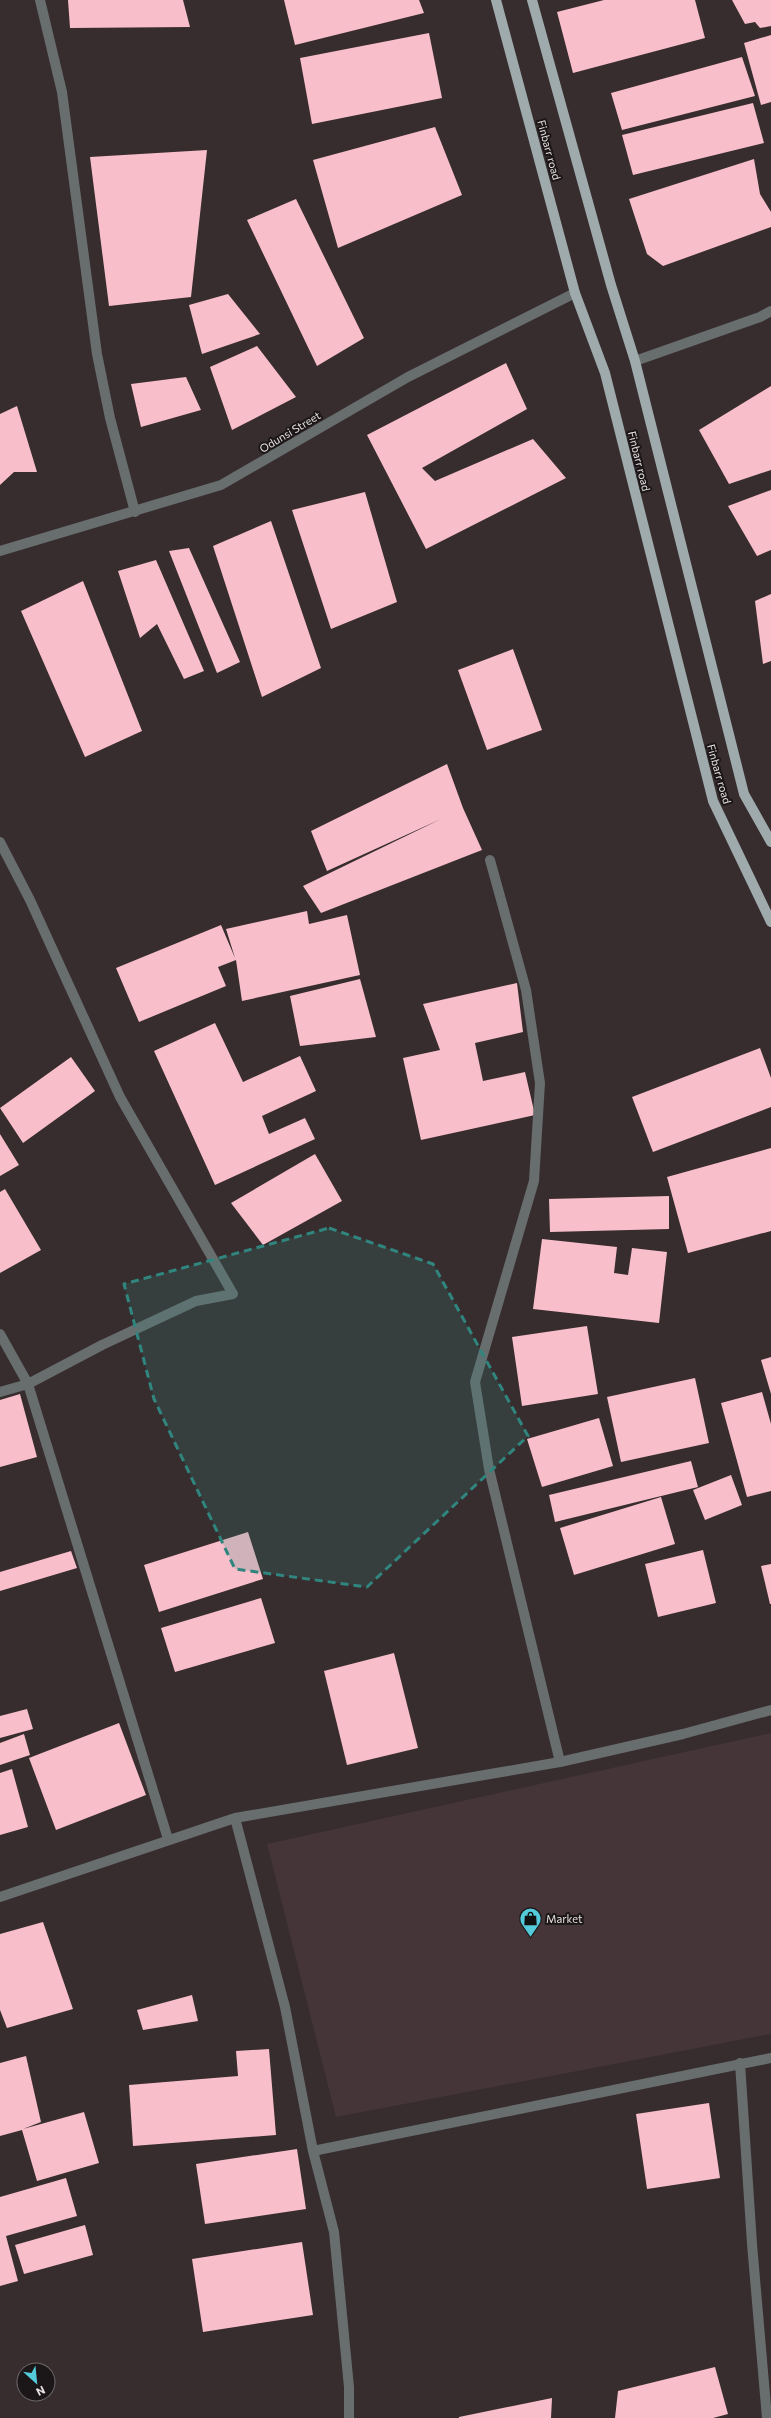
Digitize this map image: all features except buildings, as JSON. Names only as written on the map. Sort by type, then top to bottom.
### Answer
[{"type":"main road","name":"Finbarr road","points":[[496,0],[575,293],[604,373],[713,802],[771,922]]},
{"type":"main road","name":"Finbarr road","points":[[532,0],[611,285],[635,361],[744,794],[771,842]]},
{"type":"street","points":[[40,0],[62,92],[97,354],[110,418],[135,512]]},
{"type":"street","name":"Odunsi Street","points":[[0,551],[135,512],[221,485],[281,453],[342,414],[408,377],[575,293]]},
{"type":"street","points":[[635,361],[760,317],[771,311]]},
{"type":"street","points":[[0,842],[30,900],[120,1097],[233,1294],[196,1301],[102,1345],[28,1384],[0,1392]]},
{"type":"street","points":[[490,860],[526,990],[540,1083],[534,1181],[475,1382],[489,1469],[560,1762]]},
{"type":"street","points":[[0,1334],[28,1384],[168,1839]]},
{"type":"street","points":[[0,1897],[168,1839],[235,1818],[560,1762],[683,1734],[771,1710]]},
{"type":"street","points":[[235,1818],[285,2007],[312,2151],[334,2232],[349,2387],[349,2418]]},
{"type":"street","points":[[312,2151],[740,2063],[771,2058]]},
{"type":"street","points":[[740,2063],[752,2244],[767,2418]]},
{"type":"highlighted area","points":[[329,1228],[433,1264],[528,1436],[367,1587],[235,1569],[154,1399],[124,1284]]},
{"type":"shaded area","name":"Market","points":[[771,1733],[771,2034],[336,2117],[267,1844]]},
{"type":"place","name":"Market","points":[[531,1938]]}]
